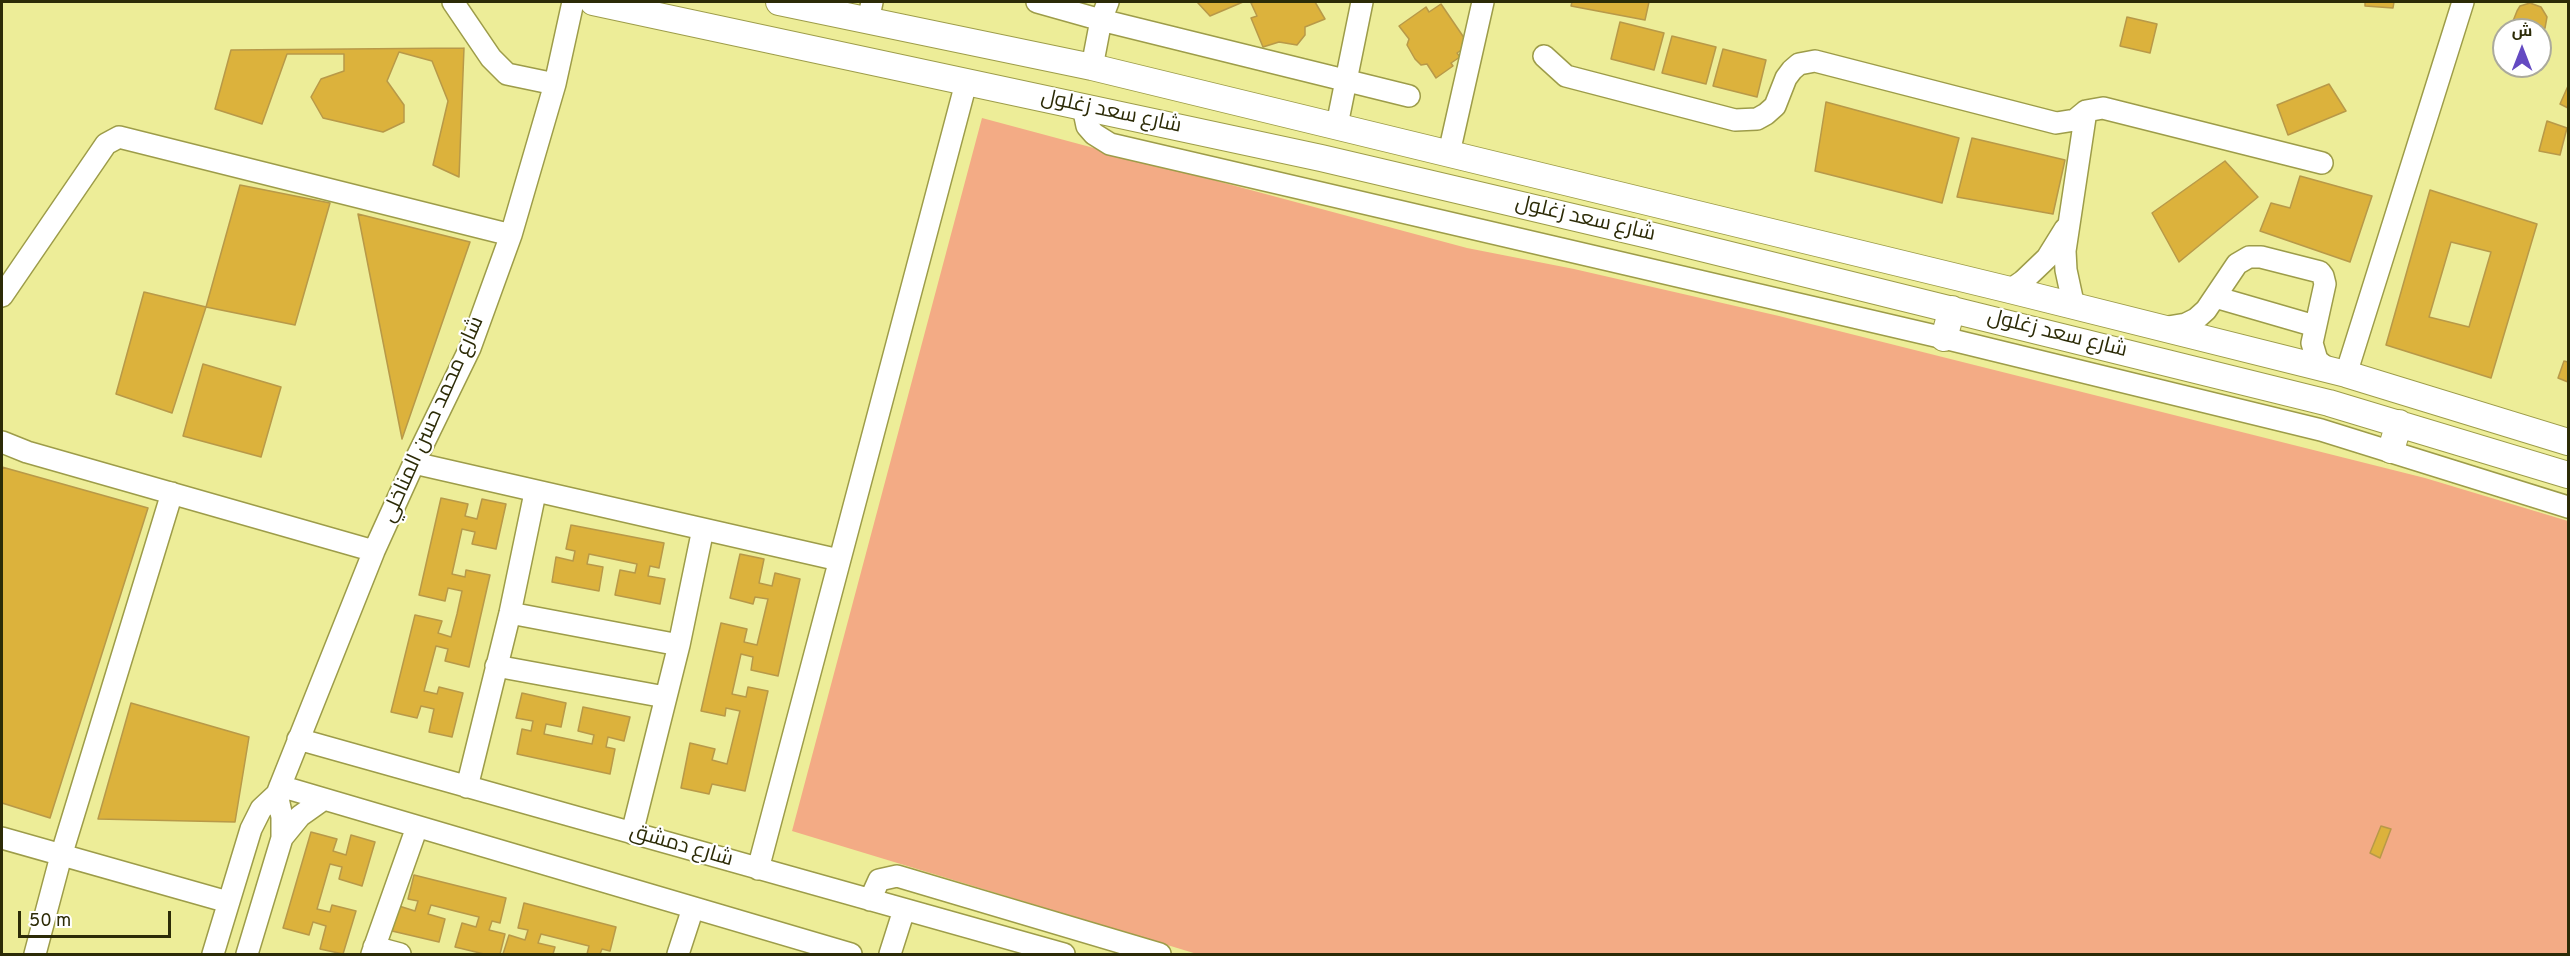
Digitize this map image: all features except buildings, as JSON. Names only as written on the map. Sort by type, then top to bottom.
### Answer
[{"type":"main road","name":"شارع سعد زغلول","points":[[593,2],[1321,158],[1653,236],[2329,403],[2568,475]]},
{"type":"main road","name":"شارع سعد زغلول","points":[[779,2],[870,11],[2010,290],[2337,372],[2568,442]]},
{"type":"main road","points":[[1653,236],[1660,205]]},
{"type":"main road","points":[[1944,338],[1953,309]]},
{"type":"main road","points":[[2391,450],[2399,423]]},
{"type":"street","points":[[453,2],[491,58],[507,74],[555,84]]},
{"type":"street","name":"شارع محمد حسن المناخلي","points":[[213,954],[251,829],[261,809],[279,790],[374,551],[466,357],[511,235],[555,84],[573,2]]},
{"type":"street","points":[[1036,2],[1105,11],[1409,96]]},
{"type":"street","points":[[1337,125],[1362,2]]},
{"type":"street","points":[[1449,153],[1484,2]]},
{"type":"street","points":[[2161,328],[2173,328],[2196,319],[2206,310],[2237,264],[2249,257],[2261,256],[2320,272],[2325,284],[2312,343],[2314,353],[2322,366],[2337,372],[2463,2]]},
{"type":"street","points":[[1092,67],[1105,11]]},
{"type":"street","points":[[1544,56],[1566,76],[1735,120],[1757,119],[1766,114],[1775,106],[1792,70],[1799,64],[1815,61],[2055,123],[2075,120],[2086,111],[2112,109],[2322,163]]},
{"type":"street","points":[[758,868],[966,83]]},
{"type":"street","points":[[1083,107],[1088,126],[1094,134],[1110,144],[1944,338],[2321,430],[2568,507]]},
{"type":"street","points":[[2074,307],[2066,270],[2070,214],[2086,111]]},
{"type":"street","points":[[2,296],[106,144],[119,137],[511,235]]},
{"type":"street","points":[[2010,290],[2047,258],[2065,229],[2070,214]]},
{"type":"street","points":[[2215,297],[2315,326]]},
{"type":"street","points":[[2,442],[374,551]]},
{"type":"street","points":[[414,463],[535,493],[839,561]]},
{"type":"street","points":[[35,954],[61,856],[172,493]]},
{"type":"street","points":[[467,786],[510,613],[535,493]]},
{"type":"street","points":[[632,833],[679,645],[703,529]]},
{"type":"street","points":[[510,613],[679,645]]},
{"type":"street","points":[[496,666],[665,697]]},
{"type":"street","name":"شارع دمشق","points":[[298,739],[1064,954]]},
{"type":"street","points":[[279,790],[324,799],[851,954]]},
{"type":"street","name":"شارع محمد حسن المناخلي","points":[[247,954],[282,838],[279,790]]},
{"type":"street","points":[[282,838],[300,816],[324,799]]},
{"type":"street","points":[[400,954],[373,951],[417,826]]},
{"type":"street","points":[[2,838],[228,902]]},
{"type":"street","points":[[870,900],[879,880],[897,876],[1110,947],[1160,954]]},
{"type":"street","points":[[678,954],[693,908]]},
{"type":"street","points":[[890,954],[904,910]]},
{"type":"shaded area","points":[[982,118],[1467,248],[1574,269],[1779,316],[2425,478],[2568,521],[2568,954],[1197,954],[792,831]]}]
